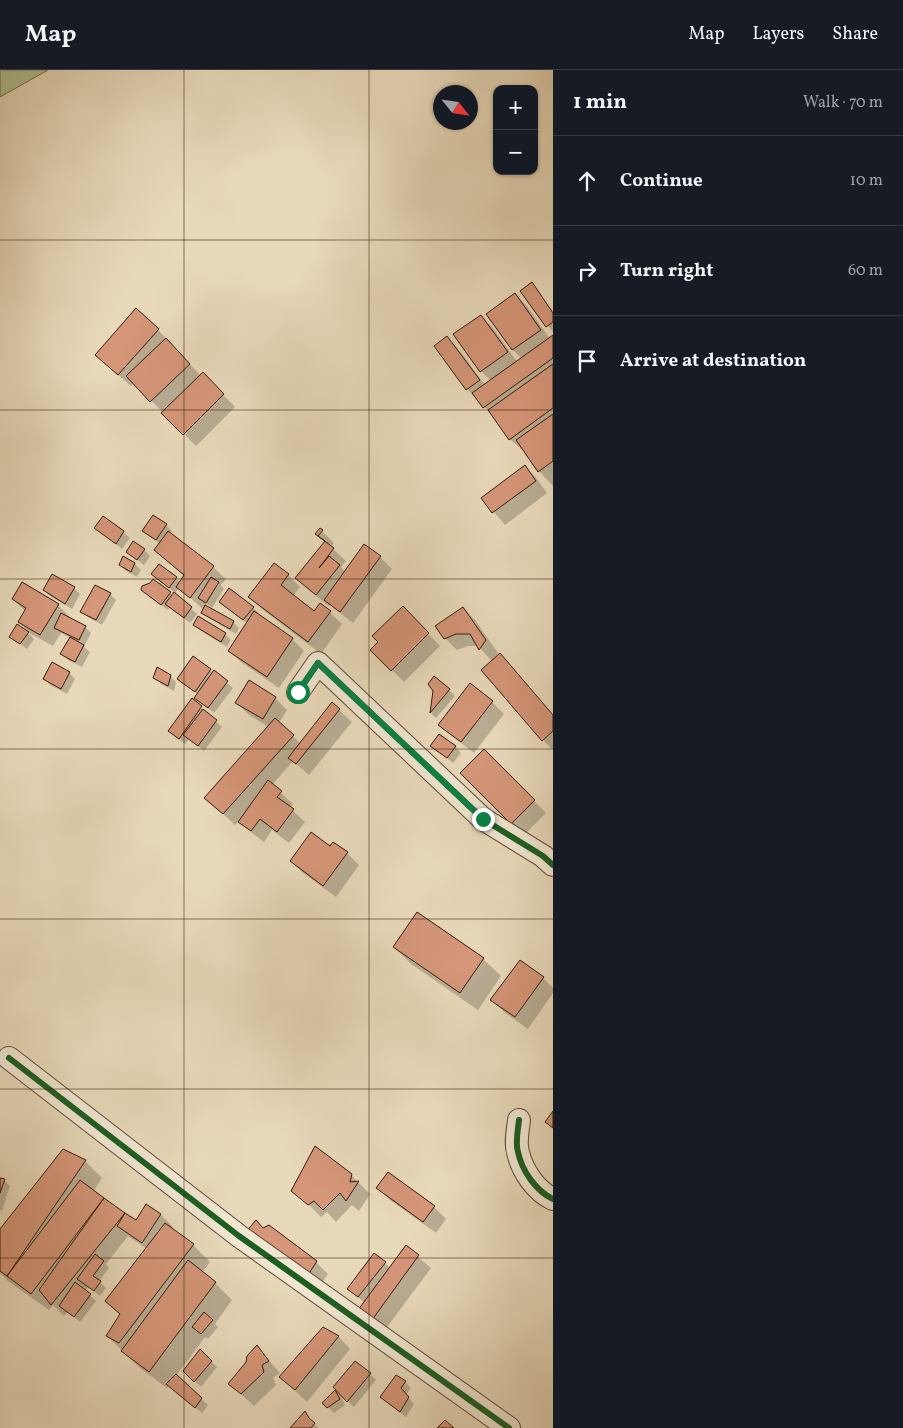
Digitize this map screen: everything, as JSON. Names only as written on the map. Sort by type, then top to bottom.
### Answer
[{"type":"street","points":[[298,692],[318,663],[483,819],[543,856],[553,865]]},
{"type":"street","points":[[9,1058],[239,1236],[509,1428]]},
{"type":"street","points":[[519,1120],[517,1151],[527,1177],[548,1197],[553,1199]]},
{"type":"green space","points":[[0,70],[48,70],[0,97]]},
{"type":"building","points":[[532,282],[553,313],[553,322],[546,327],[520,291]]},
{"type":"building","points":[[515,293],[541,330],[512,350],[486,314]]},
{"type":"building","points":[[136,308],[159,329],[118,375],[95,355]]},
{"type":"building","points":[[481,315],[508,352],[480,372],[453,334]]},
{"type":"building","points":[[553,335],[553,358],[483,408],[472,393]]},
{"type":"building","points":[[447,336],[480,380],[466,390],[434,346]]},
{"type":"building","points":[[166,338],[190,364],[150,402],[126,376]]},
{"type":"building","points":[[553,364],[553,408],[509,440],[488,410]]},
{"type":"building","points":[[203,372],[224,394],[183,435],[161,413]]},
{"type":"building","points":[[553,414],[553,461],[538,472],[516,440]]},
{"type":"building","points":[[525,465],[536,481],[492,513],[481,498]]},
{"type":"building","points":[[153,515],[167,524],[156,540],[142,531]]},
{"type":"building","points":[[103,516],[124,531],[116,544],[94,528]]},
{"type":"building","points":[[320,528],[323,530],[318,536],[315,534]]},
{"type":"building","points":[[168,531],[214,566],[190,598],[176,587],[184,575],[154,550]]},
{"type":"building","points":[[133,541],[145,549],[137,560],[126,552]]},
{"type":"building","points":[[325,541],[334,548],[319,568],[329,556],[340,565],[316,595],[295,578]]},
{"type":"building","points":[[364,544],[381,556],[340,612],[324,600]]},
{"type":"building","points":[[123,556],[135,563],[131,572],[119,565]]},
{"type":"building","points":[[274,563],[289,574],[281,585],[314,611],[320,603],[331,611],[308,642],[248,597]]},
{"type":"building","points":[[159,564],[177,577],[169,588],[151,574]]},
{"type":"building","points":[[52,574],[75,587],[65,604],[43,590]]},
{"type":"building","points":[[211,577],[219,582],[206,603],[198,598]]},
{"type":"building","points":[[153,579],[171,592],[161,605],[141,590],[142,586],[150,583]]},
{"type":"building","points":[[22,582],[59,604],[40,635],[18,622],[26,608],[12,599]]},
{"type":"building","points":[[95,585],[111,593],[96,620],[80,612]]},
{"type":"building","points":[[229,588],[254,607],[243,620],[219,602]]},
{"type":"building","points":[[174,592],[192,607],[184,618],[165,604]]},
{"type":"building","points":[[205,605],[234,621],[230,629],[201,613]]},
{"type":"building","points":[[403,606],[429,633],[391,671],[370,650],[378,642],[372,636]]},
{"type":"building","points":[[463,607],[486,640],[479,650],[470,634],[456,634],[444,639],[435,626]]},
{"type":"building","points":[[254,611],[293,638],[267,677],[228,651]]},
{"type":"building","points":[[61,613],[86,626],[79,640],[54,628]]},
{"type":"building","points":[[198,616],[226,633],[221,642],[193,625]]},
{"type":"building","points":[[17,624],[29,632],[20,644],[9,637]]},
{"type":"building","points":[[70,637],[84,645],[75,662],[60,654]]},
{"type":"building","points":[[500,653],[553,715],[553,731],[542,741],[481,670]]},
{"type":"building","points":[[193,656],[211,669],[195,692],[177,679]]},
{"type":"building","points":[[52,662],[70,672],[61,689],[43,679]]},
{"type":"building","points":[[157,667],[171,675],[168,686],[153,678]]},
{"type":"building","points":[[214,670],[228,681],[208,708],[194,698]]},
{"type":"building","points":[[434,676],[450,689],[430,713],[433,691],[428,684]]},
{"type":"building","points":[[249,680],[276,697],[263,719],[235,703]]},
{"type":"building","points":[[470,683],[493,701],[461,742],[438,725]]},
{"type":"building","points":[[192,698],[202,706],[179,739],[168,731]]},
{"type":"building","points":[[332,702],[340,709],[296,764],[288,758]]},
{"type":"building","points":[[203,709],[217,720],[198,746],[183,735]]},
{"type":"building","points":[[275,718],[294,735],[223,814],[204,798]]},
{"type":"building","points":[[439,734],[456,746],[447,758],[430,746]]},
{"type":"building","points":[[484,749],[535,800],[511,824],[460,773]]},
{"type":"building","points":[[268,780],[282,791],[277,797],[294,809],[277,832],[260,819],[251,831],[238,822]]},
{"type":"building","points":[[311,832],[330,846],[333,842],[348,852],[323,886],[290,861]]},
{"type":"building","points":[[417,912],[484,958],[460,993],[393,947]]},
{"type":"building","points":[[520,960],[544,977],[515,1017],[490,1000]]},
{"type":"building","points":[[553,1111],[553,1128],[545,1122]]},
{"type":"building","points":[[315,1146],[352,1174],[350,1182],[359,1181],[346,1201],[340,1193],[323,1210],[314,1201],[308,1205],[291,1191]]},
{"type":"building","points":[[63,1149],[86,1160],[7,1276],[0,1271],[0,1229]]},
{"type":"building","points":[[388,1172],[435,1206],[423,1222],[376,1188]]},
{"type":"building","points":[[0,1178],[5,1179],[0,1193]]},
{"type":"building","points":[[80,1180],[104,1198],[31,1294],[7,1276]]},
{"type":"building","points":[[104,1198],[125,1213],[51,1305],[39,1290]]},
{"type":"building","points":[[146,1204],[161,1214],[142,1243],[117,1226],[125,1213],[136,1220]]},
{"type":"building","points":[[256,1220],[263,1228],[269,1225],[317,1261],[306,1278],[246,1232]]},
{"type":"building","points":[[165,1223],[194,1244],[119,1343],[106,1336],[120,1314],[105,1301]]},
{"type":"building","points":[[406,1245],[419,1255],[372,1320],[358,1310]]},
{"type":"building","points":[[374,1253],[386,1262],[358,1297],[347,1289]]},
{"type":"building","points":[[95,1254],[104,1261],[93,1276],[101,1281],[94,1291],[77,1279]]},
{"type":"building","points":[[188,1260],[216,1282],[149,1372],[121,1351]]},
{"type":"building","points":[[75,1282],[91,1294],[74,1317],[59,1306]]},
{"type":"building","points":[[204,1312],[213,1320],[201,1334],[192,1327]]},
{"type":"building","points":[[323,1327],[339,1336],[295,1390],[279,1377]]},
{"type":"building","points":[[257,1345],[269,1361],[262,1365],[264,1372],[241,1394],[228,1384]]},
{"type":"building","points":[[200,1349],[212,1361],[194,1382],[183,1371]]},
{"type":"building","points":[[355,1361],[371,1373],[347,1402],[333,1387]]},
{"type":"building","points":[[176,1374],[202,1398],[195,1408],[166,1384]]},
{"type":"building","points":[[396,1375],[406,1381],[401,1388],[409,1397],[400,1412],[380,1397]]},
{"type":"building","points":[[335,1390],[340,1399],[327,1408],[322,1403]]},
{"type":"building","points":[[305,1411],[315,1423],[311,1428],[290,1428]]},
{"type":"building","points":[[445,1420],[454,1428],[437,1428]]},
{"type":"cycle path","points":[[298,692],[318,663],[483,819],[543,856],[553,865]]},
{"type":"cycle path","points":[[9,1058],[239,1236],[509,1428]]},
{"type":"cycle path","points":[[519,1120],[517,1148],[526,1173],[541,1191],[553,1199]]},
{"type":"route","points":[[298,692],[318,663],[483,819]]}]
